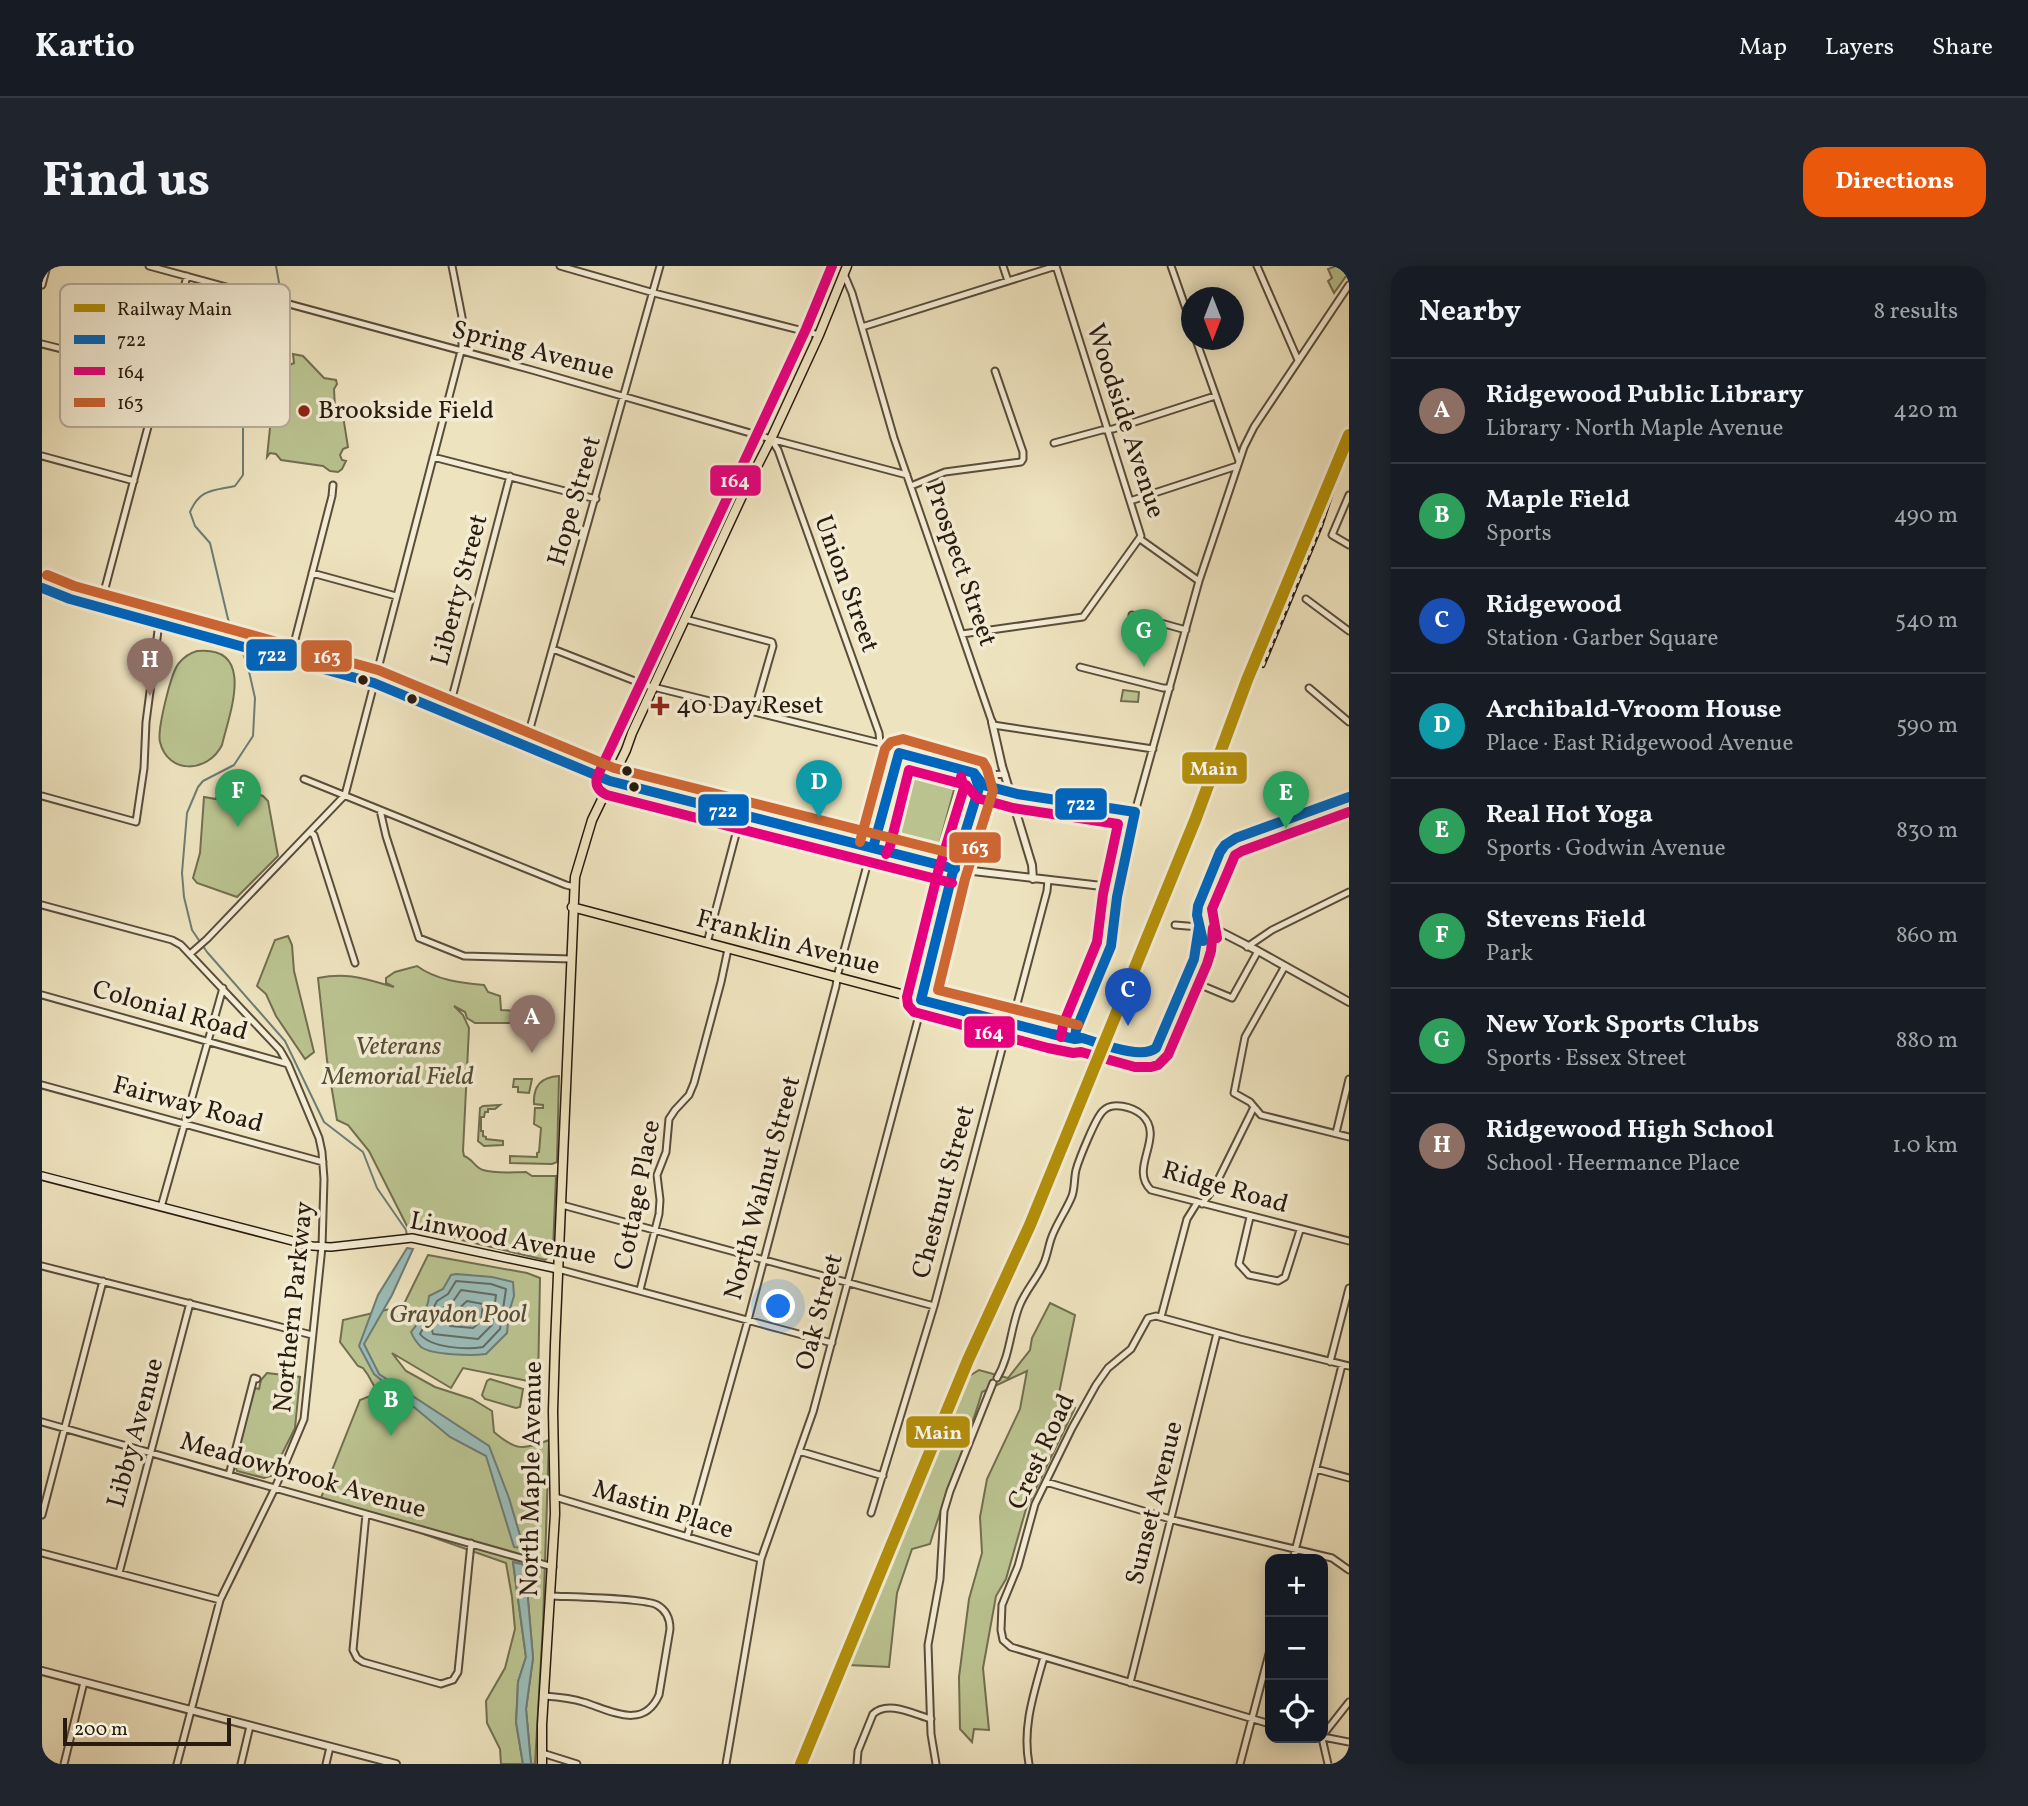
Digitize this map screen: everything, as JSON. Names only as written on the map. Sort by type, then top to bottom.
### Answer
[{"type":"main road","name":"North Maple Avenue","points":[[542,1764],[553,1567],[553,1411],[572,907],[576,873],[589,830],[610,781],[819,335],[844,268]]},
{"type":"main road","points":[[42,588],[70,599],[374,683],[610,781]]},
{"type":"main road","points":[[1075,1039],[1082,1038],[1142,1054],[1152,1052],[1194,959],[1199,927],[1198,906],[1224,845],[1349,797]]},
{"type":"main road","name":"Franklin Avenue","points":[[572,907],[1075,1039]]},
{"type":"main road","points":[[1075,1039],[1080,1044],[1109,1052],[1144,1061],[1154,1060],[1162,1049],[1203,950],[1203,937],[1199,927]]},
{"type":"main road","name":"Linwood Avenue","points":[[42,1176],[302,1244],[322,1247],[412,1238],[558,1269]]},
{"type":"street","points":[[42,285],[47,266]]},
{"type":"street","name":"Spring Avenue","points":[[149,266],[169,269],[217,284]]},
{"type":"street","points":[[190,954],[345,795],[461,351],[462,317],[452,266]]},
{"type":"street","points":[[560,266],[819,335]]},
{"type":"street","name":"Hope Street","points":[[526,746],[660,266]]},
{"type":"street","points":[[1003,266],[1008,281]]},
{"type":"street","points":[[862,327],[1056,266]]},
{"type":"street","name":"Woodside Avenue","points":[[962,634],[1083,617],[1142,536],[1056,266]]},
{"type":"street","points":[[1171,266],[1181,295]]},
{"type":"street","points":[[1257,266],[1298,360]]},
{"type":"street","name":"Prospect Street","points":[[844,268],[894,438],[992,724],[1032,865],[1033,878]]},
{"type":"street","points":[[185,284],[187,276]]},
{"type":"street","points":[[1075,1039],[1076,1030],[1111,946],[1119,888],[1135,812],[1199,581],[1238,464],[1254,428],[1349,285]]},
{"type":"street","name":"Spring Avenue","points":[[290,303],[907,475]]},
{"type":"street","points":[[42,344],[60,348]]},
{"type":"street","points":[[1199,350],[1238,464]]},
{"type":"street","points":[[911,486],[945,472],[1021,462],[1023,452],[995,371]]},
{"type":"street","points":[[1054,443],[1108,430],[1214,396]]},
{"type":"street","points":[[100,607],[148,427]]},
{"type":"street","name":"Union Street","points":[[771,439],[778,450],[879,733],[880,743]]},
{"type":"street","points":[[42,456],[134,481]]},
{"type":"street","points":[[433,457],[596,499]]},
{"type":"street","points":[[1130,501],[1238,464]]},
{"type":"street","name":"Liberty Street","points":[[448,713],[510,476]]},
{"type":"street","points":[[290,659],[333,485]]},
{"type":"street","points":[[1349,495],[1332,535],[1349,545]]},
{"type":"street","points":[[1140,539],[1199,581]]},
{"type":"street","points":[[312,573],[396,596]]},
{"type":"street","points":[[1306,599],[1349,631]]},
{"type":"street","points":[[1132,615],[1186,630]]},
{"type":"street","points":[[685,619],[772,642],[754,712]]},
{"type":"street","points":[[42,796],[136,822],[159,623]]},
{"type":"street","points":[[553,649],[653,687],[880,743],[900,753],[974,773],[1005,774]]},
{"type":"street","points":[[1080,667],[1170,688]]},
{"type":"street","points":[[1309,688],[1349,722]]},
{"type":"street","points":[[992,724],[1153,749]]},
{"type":"street","name":"North Walnut Street","points":[[687,1537],[900,753]]},
{"type":"street","points":[[974,773],[983,785],[1010,792],[1135,812]]},
{"type":"street","points":[[940,866],[949,850],[967,783],[974,773]]},
{"type":"street","name":"Oak Street","points":[[726,1764],[761,1559],[813,1412],[832,1343],[918,1019],[954,869],[979,789],[974,773]]},
{"type":"street","points":[[304,779],[574,887]]},
{"type":"street","points":[[610,781],[954,869],[1119,888]]},
{"type":"street","points":[[380,810],[419,938],[464,956],[572,959]]},
{"type":"street","points":[[707,943],[741,815]]},
{"type":"street","points":[[310,832],[314,835],[355,963]]},
{"type":"street","name":"Chestnut Street","points":[[872,1513],[934,1306],[1048,880]]},
{"type":"street","points":[[1247,947],[1272,930],[1349,892]]},
{"type":"street","name":"Northern Parkway","points":[[42,905],[172,940],[181,945],[275,1042],[288,1064],[319,1138],[323,1162],[322,1247],[304,1419],[275,1488],[220,1600],[177,1764]]},
{"type":"street","points":[[1175,925],[1217,930],[1349,1002]]},
{"type":"street","name":"Cottage Place","points":[[640,1290],[655,1230],[660,1200],[656,1175],[666,1153],[669,1119],[687,1098],[694,1083],[728,949]]},
{"type":"street","points":[[1191,981],[1232,998],[1258,951]]},
{"type":"street","points":[[1285,966],[1245,1037],[1233,1090],[1236,1095],[1250,1102],[1261,1115],[1349,1137]]},
{"type":"street","points":[[160,1208],[223,988]]},
{"type":"street","name":"Colonial Road","points":[[42,995],[288,1064]]},
{"type":"street","points":[[1336,1133],[1349,1079]]},
{"type":"street","name":"Fairway Road","points":[[42,1085],[323,1162]]},
{"type":"street","name":"Ridge Road","points":[[931,1719],[928,1645],[940,1579],[944,1511],[995,1381],[1006,1363],[1024,1294],[1044,1264],[1051,1240],[1072,1196],[1076,1171],[1101,1113],[1110,1106],[1129,1108],[1141,1114],[1149,1128],[1150,1140],[1142,1174],[1146,1186],[1156,1192],[1349,1241]]},
{"type":"street","points":[[1254,1107],[1214,1188],[1187,1219],[1161,1317],[1346,1365],[1294,1554]]},
{"type":"street","points":[[562,1205],[934,1306]]},
{"type":"street","points":[[1250,1217],[1239,1264],[1248,1275],[1278,1281],[1285,1277],[1300,1230]]},
{"type":"street","points":[[42,1266],[312,1335]]},
{"type":"street","name":"Linwood Avenue","points":[[558,1269],[832,1343]]},
{"type":"street","points":[[42,1515],[103,1281]]},
{"type":"street","points":[[1330,1362],[1349,1288]]},
{"type":"street","name":"Libby Avenue","points":[[119,1573],[190,1303]]},
{"type":"street","name":"Crest Road","points":[[1044,1657],[1006,1645],[1001,1635],[1000,1611],[1018,1566],[1033,1511],[1101,1376],[1131,1349],[1148,1318],[1161,1317]]},
{"type":"street","name":"Sunset Avenue","points":[[1130,1682],[1217,1333]]},
{"type":"street","points":[[229,1475],[254,1378],[257,1379]]},
{"type":"street","name":"Meadowbrook Avenue","points":[[42,1422],[553,1567]]},
{"type":"street","points":[[799,1451],[883,1476]]},
{"type":"street","points":[[1316,1469],[1349,1478]]},
{"type":"street","points":[[1046,1482],[1171,1519],[1332,1558],[1349,1570]]},
{"type":"street","name":"Mastin Place","points":[[555,1497],[761,1559]]},
{"type":"street","points":[[366,1514],[354,1654],[363,1662],[441,1684],[453,1680],[458,1672],[471,1544]]},
{"type":"street","points":[[42,1553],[220,1600]]},
{"type":"street","points":[[545,1696],[581,1702],[628,1716],[647,1711],[659,1695],[670,1629],[668,1616],[660,1607],[649,1602],[551,1596]]},
{"type":"street","points":[[1029,1764],[1027,1723],[1044,1657],[1265,1723]]},
{"type":"street","points":[[1240,1764],[1265,1670]]},
{"type":"street","points":[[42,1671],[397,1764]]},
{"type":"street","points":[[64,1764],[84,1682]]},
{"type":"street","points":[[1328,1729],[1349,1702]]},
{"type":"street","points":[[857,1764],[858,1751],[873,1714],[877,1710],[890,1707],[931,1719],[936,1764]]},
{"type":"street","points":[[241,1764],[250,1726]]},
{"type":"street","points":[[1328,1738],[1349,1742]]},
{"type":"street","points":[[1323,1743],[1328,1764]]},
{"type":"street","points":[[326,1764],[330,1747]]},
{"type":"street","points":[[542,1753],[577,1764]]},
{"type":"green space","points":[[1349,266],[1349,272],[1334,293],[1328,281],[1332,278],[1328,269]]},
{"type":"green space","name":"Brookside Field","points":[[293,354],[303,356],[324,378],[336,380],[335,408],[344,422],[348,447],[343,449],[340,455],[342,460],[346,461],[338,472],[323,466],[281,460],[276,454],[270,453],[267,457],[270,427],[290,427],[290,365],[294,363]]},
{"type":"green space","points":[[197,651],[216,652],[227,659],[233,670],[233,700],[222,745],[216,754],[198,765],[179,765],[164,753],[160,742],[161,726],[165,701],[176,668],[185,657]]},
{"type":"green space","points":[[1123,690],[1139,692],[1138,702],[1121,701]]},
{"type":"green space","points":[[905,767],[957,779],[936,856],[885,843]]},
{"type":"green space","points":[[226,785],[263,796],[268,801],[278,856],[237,897],[197,883],[193,878],[200,853],[204,797],[216,799],[219,788]]},
{"type":"green space","points":[[288,936],[314,1052],[305,1059],[276,1016],[266,994],[257,986],[275,940]]},
{"type":"green space","name":"Veterans Memorial Field","points":[[417,966],[440,978],[484,985],[488,992],[500,996],[501,1010],[516,1011],[517,1023],[475,1023],[467,1018],[465,1012],[454,1006],[463,1015],[469,1028],[463,1151],[464,1156],[483,1170],[556,1176],[553,1249],[545,1260],[409,1230],[369,1151],[348,1125],[337,1120],[318,978],[348,976],[394,987],[386,983],[386,978],[395,972]]},
{"type":"green space","points":[[559,1076],[557,1162],[510,1163],[510,1156],[537,1157],[541,1128],[534,1124],[535,1108],[543,1108],[543,1105],[534,1104],[535,1092],[539,1084],[547,1078]]},
{"type":"green space","points":[[514,1079],[532,1079],[529,1093],[518,1092],[518,1087],[513,1087]]},
{"type":"green space","points":[[500,1105],[495,1109],[488,1109],[484,1117],[481,1117],[481,1131],[486,1139],[503,1141],[503,1145],[484,1146],[478,1141],[480,1108]]},
{"type":"green space","points":[[428,1255],[527,1273],[540,1278],[538,1383],[463,1368],[451,1388],[392,1353],[406,1371],[435,1387],[472,1399],[492,1411],[494,1432],[508,1443],[526,1447],[549,1440],[535,1764],[531,1764],[526,1709],[533,1658],[525,1565],[513,1562],[526,1657],[518,1682],[516,1722],[523,1764],[501,1764],[500,1749],[487,1723],[486,1701],[505,1668],[515,1629],[506,1563],[321,1498],[360,1400],[378,1393],[363,1368],[358,1366],[340,1342],[343,1320],[390,1309],[401,1310]]},
{"type":"green space","points":[[1050,1303],[1075,1315],[1058,1398],[1075,1408],[1026,1509],[1006,1579],[996,1596],[983,1668],[989,1730],[974,1729],[972,1742],[960,1729],[959,1677],[969,1599],[982,1553],[980,1517],[987,1479],[1020,1409],[1027,1371],[982,1392],[930,1544],[912,1549],[897,1593],[889,1667],[849,1665],[968,1377],[979,1370],[1008,1378],[1030,1350],[1032,1338]]},
{"type":"green space","points":[[267,1373],[300,1377],[295,1428],[271,1476],[264,1478],[237,1471],[234,1463],[255,1388],[259,1389],[261,1380]]},
{"type":"green space","points":[[490,1379],[523,1389],[520,1407],[485,1399],[482,1395]]},
{"type":"water","points":[[407,1248],[413,1249],[392,1295],[364,1344],[379,1374],[489,1446],[509,1498],[524,1549],[514,1547],[486,1456],[450,1437],[374,1374],[359,1346],[378,1295]]},
{"type":"water","name":"Graydon Pool","points":[[451,1275],[513,1282],[514,1296],[507,1333],[486,1354],[452,1354],[426,1350],[411,1332],[425,1311],[429,1296],[443,1289]]},
{"type":"water","points":[[513,1562],[525,1565],[533,1658],[526,1709],[531,1764],[523,1764],[516,1722],[518,1682],[526,1657]]},
{"type":"waterway","points":[[276,266],[279,284]]},
{"type":"waterway","points":[[238,643],[228,619],[210,543],[195,526],[190,512],[203,495],[213,490],[235,486],[243,475],[243,427]]},
{"type":"waterway","points":[[242,651],[255,698],[253,736],[234,765],[203,781],[187,813],[182,873],[184,897],[192,930],[207,952],[285,1041],[324,1122],[363,1152],[377,1188],[406,1230],[407,1236]]},
{"type":"railway","points":[[1263,666],[1321,526],[1338,474]]},
{"type":"rail line","name":"Main","points":[[801,1764],[968,1360],[1030,1225],[1196,818],[1247,680],[1349,435]]},
{"type":"transit line","name":"164","points":[[832,266],[806,329],[598,775],[597,784],[607,795],[952,883]]},
{"type":"transit line","name":"163","points":[[47,575],[74,586],[378,670],[614,768],[958,855]]},
{"type":"transit line","name":"722","points":[[42,588],[70,599],[374,683],[610,781],[955,869]]},
{"type":"transit line","name":"163","points":[[860,842],[885,749],[891,742],[903,739],[983,762],[993,791],[965,879],[938,990],[1078,1025]]},
{"type":"transit line","name":"722","points":[[873,848],[899,753],[974,773],[983,785],[1017,794],[1135,812],[1117,897],[1111,946],[1076,1030],[1075,1039]]},
{"type":"transit line","name":"164","points":[[886,854],[909,770],[966,785],[977,798],[1013,808],[1118,824],[1103,894],[1097,942],[1063,1025],[1061,1037]]},
{"type":"transit line","name":"722","points":[[974,773],[979,788],[952,875],[921,1000],[1052,1034],[1082,1038],[1131,1051],[1149,1051],[1156,1048],[1194,959],[1199,927]]},
{"type":"transit line","name":"164","points":[[961,777],[964,788],[938,872],[907,997],[908,1005],[914,1012],[1048,1048],[1081,1052],[1135,1067],[1151,1067],[1158,1065],[1168,1055],[1207,964],[1213,928]]},
{"type":"transit line","name":"722","points":[[1203,941],[1197,915],[1198,906],[1225,845],[1236,838],[1349,797]]},
{"type":"transit line","name":"164","points":[[1217,938],[1212,909],[1235,855],[1349,812]]},
{"type":"place","name":"Brookside Field","points":[[304,411]]},
{"type":"place","name":"New York Sports Clubs","points":[[1144,667]]},
{"type":"place","name":"Ridgewood High School","points":[[150,696]]},
{"type":"place","name":"40 Day Reset","points":[[660,706]]},
{"type":"place","name":"Archibald-Vroom House","points":[[819,818]]},
{"type":"place","name":"Stevens Field","points":[[238,827]]},
{"type":"place","name":"Real Hot Yoga","points":[[1286,829]]},
{"type":"place","name":"Ridgewood","points":[[1128,1026]]},
{"type":"place","name":"Ridgewood Public Library","points":[[532,1053]]},
{"type":"place","name":"Maple Field","points":[[391,1436]]}]
